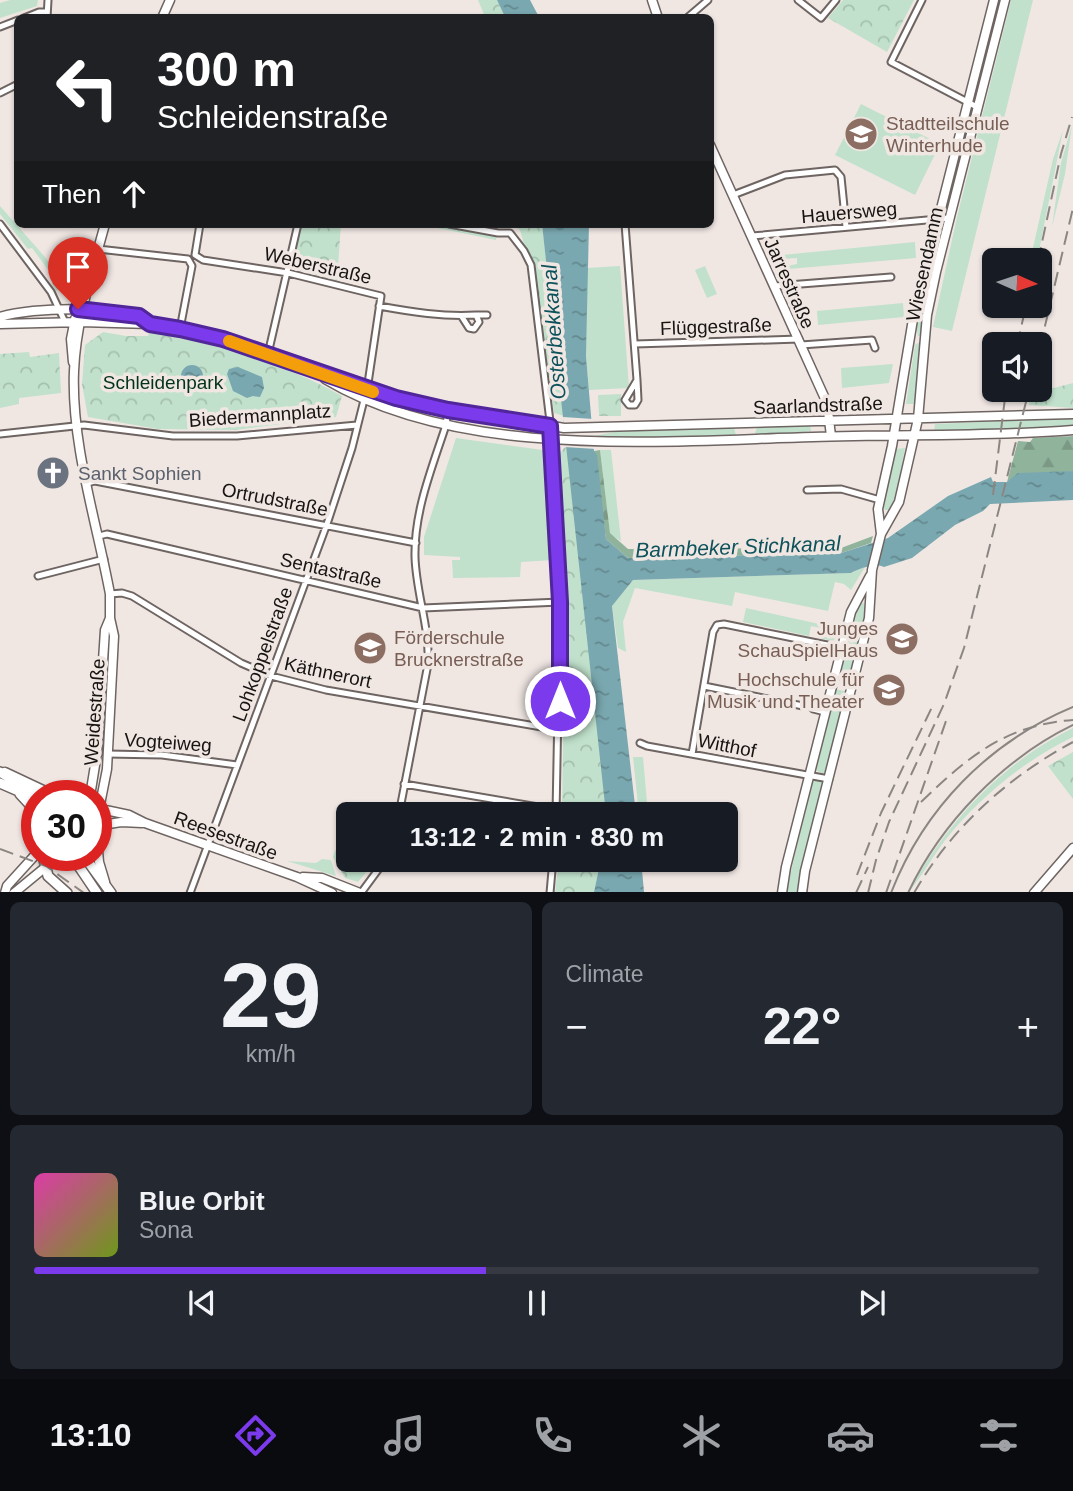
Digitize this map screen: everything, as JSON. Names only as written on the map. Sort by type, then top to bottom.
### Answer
[{"type":"main road","points":[[0,771],[21,784]]},
{"type":"main road","points":[[0,783],[21,794]]},
{"type":"main road","points":[[48,871],[54,882],[67,892]]},
{"type":"main road","points":[[82,871],[97,892]]},
{"type":"main road","points":[[95,871],[109,890]]},
{"type":"street","points":[[692,14],[708,0]]},
{"type":"street","points":[[798,0],[821,18],[836,0]]},
{"type":"street","points":[[922,0],[891,62],[977,107]]},
{"type":"street","name":"Wiesendamm","points":[[881,534],[878,513],[913,319],[994,0]]},
{"type":"street","name":"Wiesendamm","points":[[802,892],[869,618],[872,570],[881,534],[899,502],[918,419],[927,316],[949,218],[1005,0]]},
{"type":"street","name":"Jarrestraße","points":[[714,154],[827,403],[831,436]]},
{"type":"street","points":[[733,195],[785,175],[835,170],[841,177],[846,227]]},
{"type":"street","name":"Hauersweg","points":[[752,236],[949,218]]},
{"type":"street","points":[[0,224],[43,281],[65,321]]},
{"type":"street","name":"Weidestraße","points":[[103,780],[107,754],[114,641],[110,594],[78,427],[74,368],[78,322],[104,228]]},
{"type":"street","name":"Weberstraße","points":[[199,228],[195,255],[203,260],[288,273],[381,296],[379,306],[430,315],[487,315]]},
{"type":"street","points":[[268,354],[297,228]]},
{"type":"street","points":[[471,228],[510,233],[531,265],[552,438],[560,602],[556,802]]},
{"type":"street","points":[[625,228],[637,380]]},
{"type":"street","points":[[98,249],[191,262],[180,329]]},
{"type":"street","points":[[775,286],[891,277]]},
{"type":"street","points":[[364,400],[379,306]]},
{"type":"street","name":"Biedermannplatz","points":[[0,317],[81,310],[139,316],[150,324]]},
{"type":"street","name":"Weberstraße","points":[[462,317],[468,328],[474,329],[479,321],[476,315]]},
{"type":"street","name":"Weidestraße","points":[[65,321],[74,368]]},
{"type":"street","name":"Biedermannplatz","points":[[0,324],[65,321],[150,324],[180,329],[223,339],[367,390],[448,410]]},
{"type":"street","name":"Weidestraße","points":[[69,335],[78,322]]},
{"type":"street","name":"Flüggestraße","points":[[635,344],[872,340],[875,348]]},
{"type":"street","name":"Biedermannplatz","points":[[0,434],[90,425],[137,433],[237,436],[357,425],[364,400],[310,370]]},
{"type":"street","name":"Saarlandstraße","points":[[364,400],[446,425],[552,438],[595,440],[678,442],[1073,430]]},
{"type":"street","points":[[401,802],[429,657],[416,564],[417,520],[446,425],[448,410]]},
{"type":"street","name":"Saarlandstraße","points":[[448,410],[564,428],[1073,414]]},
{"type":"street","name":"Lohkoppelstraße","points":[[190,892],[327,524],[357,425]]},
{"type":"street","name":"Ortrudstraße","points":[[87,483],[95,481],[416,543]]},
{"type":"street","points":[[807,490],[841,489],[880,500]]},
{"type":"street","name":"Sentastraße","points":[[99,536],[107,534],[423,608],[560,602]]},
{"type":"street","points":[[38,576],[104,559]]},
{"type":"street","name":"Wiesendamm","points":[[782,892],[852,608],[872,570]]},
{"type":"street","name":"Käthnerort","points":[[110,594],[132,596],[241,663],[271,676],[326,690],[559,730]]},
{"type":"street","name":"Weidestraße","points":[[93,780],[97,753],[105,630],[110,618]]},
{"type":"street","points":[[692,754],[713,632],[719,624],[842,648]]},
{"type":"street","points":[[704,686],[803,706]]},
{"type":"street","points":[[813,709],[825,712]]},
{"type":"street","name":"Witthof","points":[[640,743],[647,747],[809,775]]},
{"type":"street","name":"Vogteiweg","points":[[97,753],[162,755],[237,765]]},
{"type":"street","points":[[0,771],[25,780]]},
{"type":"street","points":[[809,775],[829,779]]},
{"type":"street","points":[[404,784],[502,802]]},
{"type":"street","name":"Reesestraße","points":[[112,812],[129,815],[332,892]]},
{"type":"street","name":"Reesestraße","points":[[112,823],[145,823]]},
{"type":"street","points":[[1034,892],[1073,848]]},
{"type":"street","points":[[5,892],[21,870]]},
{"type":"street","points":[[14,892],[41,871]]},
{"type":"street","name":"Weidestraße","points":[[102,871],[109,890]]},
{"type":"street","points":[[360,892],[376,872]]},
{"type":"street","points":[[550,892],[552,872]]},
{"type":"street","name":"Reesestraße","points":[[297,877],[322,878],[360,892]]},
{"type":"green space","points":[[10,0],[38,0],[37,6],[0,18],[0,3]]},
{"type":"green space","points":[[478,0],[497,0],[504,14],[484,14]]},
{"type":"green space","points":[[843,0],[914,0],[887,52],[828,18]]},
{"type":"green space","points":[[1011,0],[1033,0],[952,331],[933,327],[957,217]]},
{"type":"green space","points":[[861,104],[940,144],[915,195],[835,155]]},
{"type":"green space","points":[[1072,125],[1065,174],[1052,227],[1061,163]]},
{"type":"green space","points":[[1063,130],[1040,248],[1033,248],[1053,159]]},
{"type":"green space","points":[[0,206],[14,222],[14,228],[19,228],[45,257],[64,286],[56,291],[52,284],[52,275],[32,248],[28,249],[0,214]]},
{"type":"green space","points":[[939,227],[943,229],[923,336],[918,336],[916,325]]},
{"type":"green space","points":[[299,228],[341,228],[337,281],[291,268]]},
{"type":"green space","points":[[438,228],[498,228],[496,240]]},
{"type":"green space","points":[[517,228],[542,228],[564,416],[554,413],[533,264]]},
{"type":"green space","points":[[915,242],[916,258],[776,268],[797,264],[797,258],[782,259],[782,255]]},
{"type":"green space","points":[[620,266],[629,388],[589,390],[586,356],[587,268]]},
{"type":"green space","points":[[705,266],[717,294],[707,298],[695,270]]},
{"type":"green space","points":[[903,303],[904,317],[818,325],[817,311]]},
{"type":"green space","name":"Schleidenpark","points":[[103,332],[148,336],[149,332],[199,342],[272,364],[342,396],[336,417],[235,430],[158,429],[88,417],[82,384],[85,345]]},
{"type":"green space","points":[[921,341],[917,404],[906,404],[915,345]]},
{"type":"green space","points":[[29,352],[30,357],[59,353],[61,393],[19,398],[19,404],[0,408],[0,354]]},
{"type":"green space","points":[[893,364],[889,383],[842,388],[841,368]]},
{"type":"green space","points":[[1073,383],[1073,408],[1029,405],[1030,402],[1052,402],[1052,388]]},
{"type":"green space","points":[[621,394],[621,416],[599,416],[598,395]]},
{"type":"green space","points":[[1073,418],[1073,426],[934,431],[935,424]]},
{"type":"green space","points":[[810,424],[811,431],[757,437],[755,433],[757,428],[765,425]]},
{"type":"green space","points":[[726,425],[734,428],[734,437],[656,440],[594,436],[630,429]]},
{"type":"green space","points":[[1073,436],[1073,471],[1007,482],[1018,441]]},
{"type":"green space","points":[[456,438],[543,450],[546,453],[553,560],[521,562],[520,577],[453,578],[452,560],[460,560],[460,557],[424,555],[424,537]]},
{"type":"green space","points":[[567,447],[605,802],[562,802],[565,608],[558,456]]},
{"type":"green space","points":[[905,448],[895,503],[890,510],[885,510],[882,505],[895,449]]},
{"type":"green space","points":[[600,450],[611,450],[621,541],[610,534]]},
{"type":"green space","points":[[600,450],[610,533],[628,549],[841,548],[873,536],[871,543],[841,553],[628,558],[606,539],[594,451]]},
{"type":"green space","points":[[865,567],[851,590],[844,584],[835,582],[828,611],[735,592],[732,606],[635,588],[623,622],[626,652],[618,648],[612,605],[633,580],[851,573]]},
{"type":"green space","points":[[864,603],[868,612],[852,676],[839,673],[855,610],[859,604]]},
{"type":"green space","points":[[746,608],[838,628],[834,641],[819,638],[821,628],[811,626],[809,636],[743,622]]},
{"type":"green space","points":[[835,689],[848,692],[827,772],[822,774],[815,769]]},
{"type":"green space","points":[[1073,728],[1073,737],[1021,768],[973,809],[946,839],[909,892],[940,842],[978,797],[1023,758]]},
{"type":"green space","points":[[1073,752],[1073,799],[1048,766]]},
{"type":"green space","points":[[633,757],[643,757],[647,802],[638,802]]},
{"type":"green space","points":[[820,780],[824,785],[799,892],[786,892],[812,781]]},
{"type":"green space","points":[[322,859],[331,860],[336,876],[287,861],[316,863]]},
{"type":"green space","points":[[342,872],[366,872],[358,882],[345,878]]},
{"type":"green space","points":[[557,872],[598,872],[594,892],[555,892]]},
{"type":"water","points":[[497,0],[530,0],[537,14],[504,14]]},
{"type":"water","name":"Osterbekkanal","points":[[542,228],[589,228],[586,356],[594,451],[597,455],[606,539],[628,558],[841,553],[888,538],[948,496],[991,477],[993,482],[1007,482],[1018,473],[1073,471],[1073,500],[990,504],[983,511],[955,525],[912,558],[884,567],[868,567],[851,573],[633,580],[612,606],[635,802],[605,802]]},
{"type":"water","points":[[192,365],[200,368],[203,376],[200,384],[192,387],[184,384],[181,376],[184,368]]},
{"type":"water","points":[[238,367],[262,377],[264,388],[260,397],[247,398],[233,391],[227,374],[229,369]]},
{"type":"water","points":[[598,872],[642,872],[644,892],[594,892]]},
{"type":"pier","points":[[563,417],[593,419],[596,449],[565,447]]},
{"type":"tram line","points":[[891,892],[922,833],[963,781],[1014,739],[1073,707]]},
{"type":"tram line","points":[[909,892],[938,842],[977,796],[1022,756],[1073,725]]},
{"type":"railway","points":[[1041,248],[1061,154],[1072,117]]},
{"type":"railway","points":[[1044,332],[1073,208]]},
{"type":"railway","points":[[1020,332],[1023,318]]},
{"type":"railway","points":[[993,495],[1005,402]]},
{"type":"railway","points":[[868,892],[889,822],[944,704],[964,648],[1026,402]]},
{"type":"railway","points":[[857,875],[881,813],[934,703]]},
{"type":"railway","points":[[921,802],[955,771],[1007,736],[1049,723],[1073,720]]},
{"type":"railway","points":[[886,892],[946,721]]},
{"type":"railway","points":[[915,892],[945,847],[983,806],[1026,771],[1073,742]]},
{"type":"railway","points":[[0,849],[46,866],[83,892]]},
{"type":"railway","points":[[856,892],[868,867]]},
{"type":"slow traffic","points":[[229,341],[373,392]]},
{"type":"place","name":"Stadtteilschule Winterhude","points":[[861,134]]},
{"type":"place","name":"Sankt Sophien","points":[[53,473]]},
{"type":"place","name":"Junges SchauSpielHaus","points":[[902,639]]},
{"type":"place","name":"Förderschule Brucknerstraße","points":[[370,648]]},
{"type":"place","name":"Hochschule für Musik und Theater","points":[[889,690]]},
{"type":"route","points":[[78,309],[139,316],[150,324],[223,339],[396,398],[448,410],[550,426],[560,602],[560,701]]},
{"type":"water label","name":"Barmbeker Stichkanal","points":[[738,547]]}]
